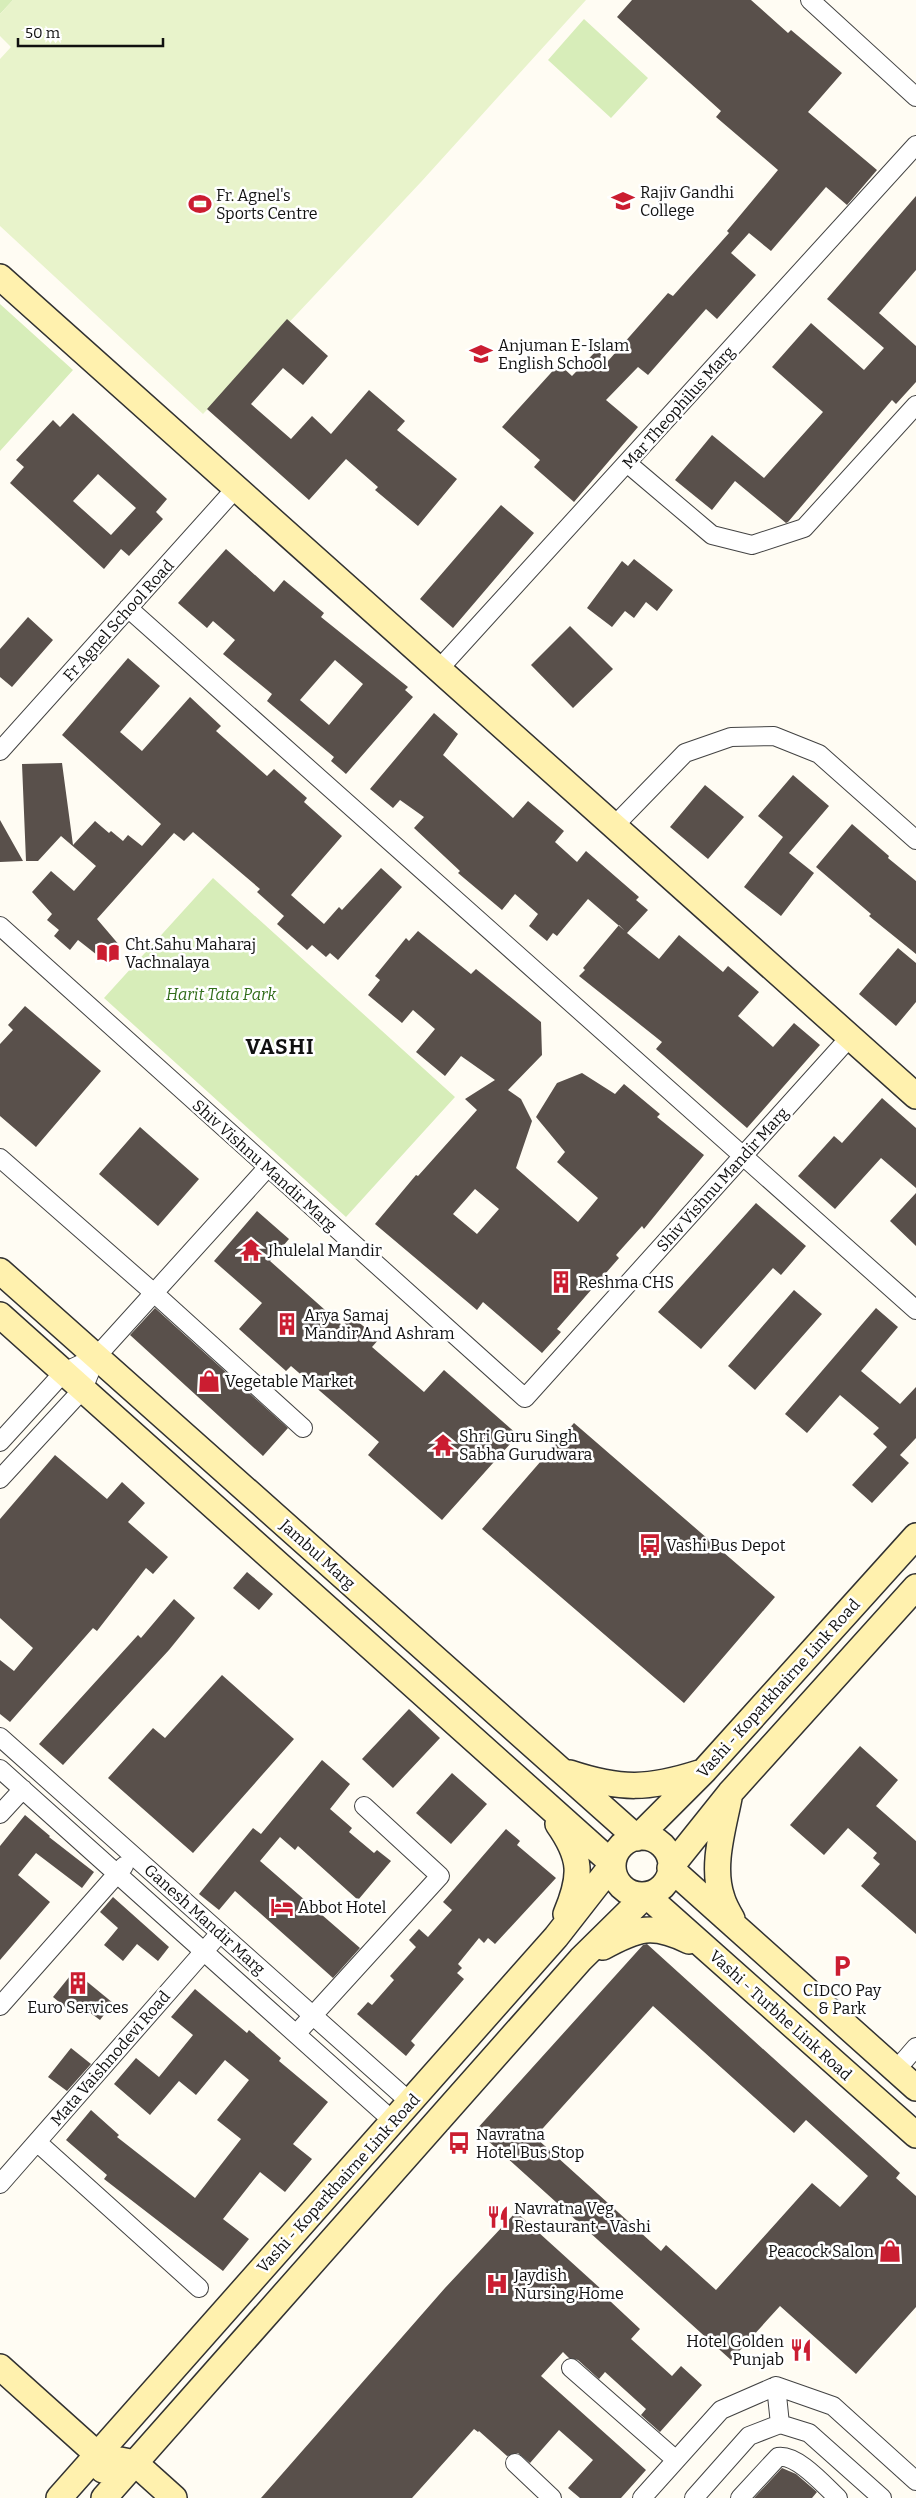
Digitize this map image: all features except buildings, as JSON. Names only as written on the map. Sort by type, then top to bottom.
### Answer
[{"type":"main road","points":[[0,277],[916,1096]]},
{"type":"main road","name":"Jambul Marg","points":[[0,1271],[637,1838]]},
{"type":"main road","name":"Jambul Marg","points":[[0,1315],[613,1864]]},
{"type":"main road","name":"Vashi - Koparkhairne Link Road","points":[[637,1838],[704,1771],[916,1536]]},
{"type":"main road","points":[[916,1587],[730,1793],[670,1868],[663,1886],[646,1894],[638,1895],[622,1887],[617,1880],[613,1864],[620,1846],[637,1838],[654,1840],[661,1845],[666,1851],[670,1868],[916,2088]]},
{"type":"main road","points":[[561,1770],[603,1784],[633,1786],[664,1784],[704,1771]]},
{"type":"main road","points":[[730,1793],[720,1844],[718,1873],[721,1897],[734,1924]]},
{"type":"main road","points":[[538,1796],[567,1837],[575,1854],[579,1872],[575,1892],[556,1937]]},
{"type":"main road","name":"Vashi - Koparkhairne Link Road","points":[[60,2498],[556,1937],[613,1864]]},
{"type":"main road","name":"Vashi - Koparkhairne Link Road","points":[[110,2496],[135,2463],[581,1960],[646,1894]]},
{"type":"main road","name":"Vashi - Turbhe Link Road","points":[[646,1894],[916,2135]]},
{"type":"main road","points":[[581,1960],[625,1935],[642,1929],[658,1929],[710,1951]]},
{"type":"main road","points":[[0,2368],[98,2455],[135,2463],[174,2498]]},
{"type":"main road","points":[[98,2455],[110,2496]]},
{"type":"street","points":[[810,0],[916,97]]},
{"type":"street","name":"Mar Theophilus Marg","points":[[439,669],[916,145]]},
{"type":"street","points":[[627,463],[712,535],[752,545],[804,528],[916,405]]},
{"type":"street","name":"Fr Agnel School Road","points":[[0,751],[236,488]]},
{"type":"street","points":[[128,608],[916,1310]]},
{"type":"street","points":[[614,826],[685,753],[731,737],[774,736],[819,754],[916,840]]},
{"type":"street","name":"Shiv Vishnu Mandir Marg","points":[[0,926],[525,1398],[850,1037]]},
{"type":"street","points":[[0,1158],[154,1293],[303,1428]]},
{"type":"street","points":[[0,1479],[83,1389],[96,1357],[268,1168]]},
{"type":"street","points":[[0,1442],[64,1372],[96,1357]]},
{"type":"street","name":"Ganesh Mandir Marg","points":[[0,1737],[410,2102]]},
{"type":"street","name":"Ganesh Mandir Marg","points":[[0,1768],[393,2122]]},
{"type":"street","points":[[0,1814],[23,1789]]},
{"type":"street","points":[[42,1807],[59,1789]]},
{"type":"street","points":[[296,2034],[440,1876],[364,1806]]},
{"type":"street","points":[[0,2006],[133,1855]]},
{"type":"street","name":"Mata Vaishnodevi Road","points":[[0,2184],[220,1933]]},
{"type":"street","points":[[896,2070],[916,2047]]},
{"type":"street","points":[[37,2142],[199,2288]]},
{"type":"street","points":[[571,2368],[676,2460]]},
{"type":"street","points":[[776,2386],[780,2424]]},
{"type":"street","points":[[642,2498],[721,2410],[776,2386],[833,2406],[916,2481]]},
{"type":"street","points":[[694,2498],[749,2436],[780,2424],[809,2432],[882,2498]]},
{"type":"street","points":[[740,2498],[778,2457],[782,2456],[793,2458],[832,2496]]},
{"type":"street","points":[[515,2463],[552,2498]]},
{"type":"green space","points":[[0,0],[13,0],[0,14]]},
{"type":"green space","name":"Fr. Agnel's Sports Centre","points":[[13,0],[586,0],[421,182],[203,414],[0,226],[0,59],[11,47],[0,36],[0,14]]},
{"type":"green space","points":[[584,19],[648,78],[611,118],[548,60]]},
{"type":"green space","points":[[0,304],[73,370],[0,451]]},
{"type":"green space","name":"Harit Tata Park","points":[[213,878],[455,1097],[346,1217],[104,998]]},
{"type":"place","name":"Rajiv Gandhi College","points":[[623,201]]},
{"type":"place","name":"Fr. Agnel's Sports Centre","points":[[200,204]]},
{"type":"place","name":"Anjuman E-Islam English School","points":[[481,354]]},
{"type":"place","name":"Cht.Sahu Maharaj Vachnalaya","points":[[108,953]]},
{"type":"place","name":"Jhulelal Mandir","points":[[251,1250]]},
{"type":"place","name":"Reshma CHS","points":[[561,1282]]},
{"type":"place","name":"Arya Samaj Mandir And Ashram","points":[[287,1324]]},
{"type":"place","name":"Vegetable Market","points":[[209,1381]]},
{"type":"place","name":"Shri Guru Singh Sabha Gurudwara","points":[[443,1445]]},
{"type":"place","name":"Vashi Bus Depot","points":[[650,1545]]},
{"type":"place","name":"Abbot Hotel","points":[[282,1907]]},
{"type":"place","name":"CIDCO Pay & Park","points":[[842,1966]]},
{"type":"place","name":"Euro Services","points":[[78,1983]]},
{"type":"place","name":"Navratna Hotel Bus Stop","points":[[459,2143]]},
{"type":"place","name":"Navratna Veg Restaurant - Vashi","points":[[498,2217]]},
{"type":"place","name":"Peacock Salon","points":[[890,2251]]},
{"type":"place","name":"Jaydish Nursing Home","points":[[497,2284]]},
{"type":"place","name":"Hotel Golden Punjab","points":[[801,2350]]},
{"type":"district","name":"VASHI","points":[[280,1047]]}]
